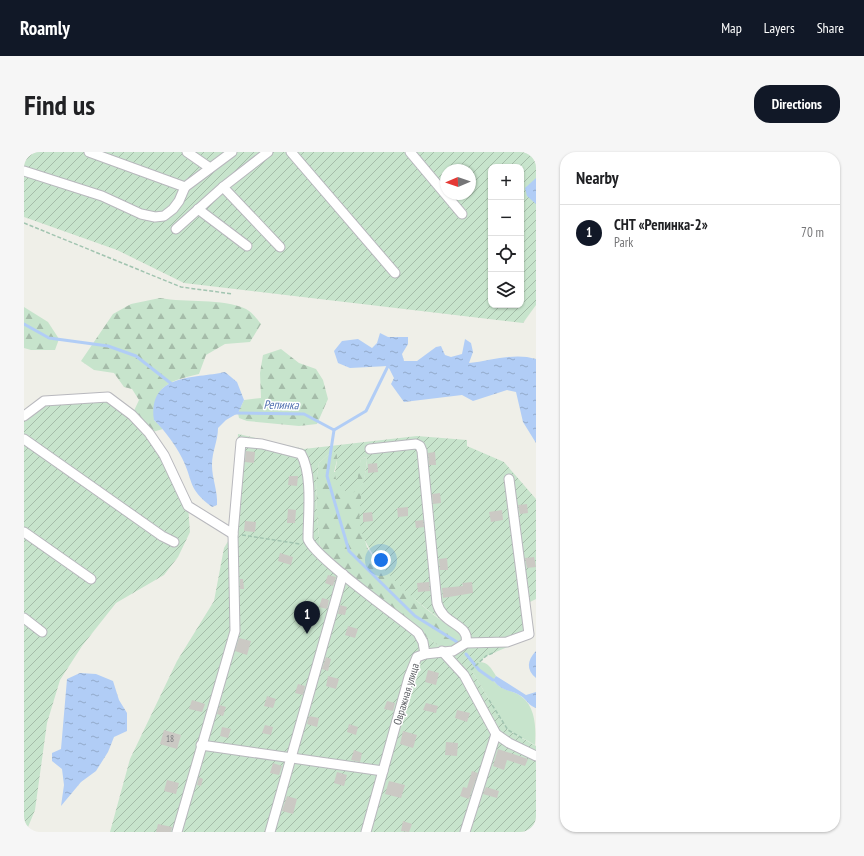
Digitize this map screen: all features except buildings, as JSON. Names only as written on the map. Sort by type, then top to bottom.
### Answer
[{"type":"street","points":[[89,152],[185,186]]},
{"type":"street","points":[[187,152],[210,168]]},
{"type":"street","points":[[24,171],[95,194],[141,214],[155,217],[164,216],[173,209],[179,201],[185,186],[232,152]]},
{"type":"street","points":[[176,229],[223,188],[268,152]]},
{"type":"street","points":[[291,152],[396,273]]},
{"type":"street","points":[[410,152],[462,214]]},
{"type":"street","points":[[223,188],[280,246]]},
{"type":"street","points":[[198,209],[247,246]]},
{"type":"street","points":[[24,416],[44,401],[108,397],[132,415],[149,433],[164,455],[188,506],[234,534]]},
{"type":"street","points":[[24,439],[162,536],[174,542]]},
{"type":"street","points":[[177,832],[235,631],[234,534],[241,442],[250,442],[301,454],[305,462],[308,479],[310,544],[343,574],[418,633],[423,642],[425,654]]},
{"type":"street","points":[[370,449],[416,444],[420,446],[422,451],[436,604],[442,616],[462,628],[465,633],[466,643]]},
{"type":"street","name":"Овражная улица","points":[[366,832],[413,663],[417,657],[442,651],[453,651],[466,643],[507,642],[527,636],[530,633],[509,479]]},
{"type":"street","points":[[24,532],[91,579]]},
{"type":"street","points":[[270,832],[343,574]]},
{"type":"street","points":[[24,618],[42,632]]},
{"type":"street","points":[[442,651],[464,675],[496,734],[509,743],[536,756]]},
{"type":"street","points":[[465,832],[496,734]]},
{"type":"street","points":[[201,745],[291,759],[384,771]]},
{"type":"path","points":[[24,223],[181,287],[233,294]]},
{"type":"path","points":[[234,534],[298,544],[310,544]]},
{"type":"path","points":[[471,670],[479,662]]},
{"type":"path","points":[[487,697],[508,730],[528,742]]},
{"type":"green space","points":[[24,152],[536,152],[536,305],[523,323],[184,283],[117,250],[24,217]]},
{"type":"green space","points":[[160,298],[226,303],[248,310],[261,324],[250,342],[225,344],[206,355],[199,374],[179,379],[165,386],[156,399],[154,408],[154,420],[163,429],[149,433],[132,415],[139,400],[132,389],[124,387],[114,373],[94,370],[81,361],[113,314],[131,304]]},
{"type":"green space","points":[[24,307],[48,322],[59,339],[55,350],[31,350],[24,348]]},
{"type":"green space","points":[[281,349],[299,363],[316,369],[323,380],[328,399],[317,424],[299,426],[247,421],[239,418],[238,413],[244,400],[261,398],[260,373],[263,355]]},
{"type":"green space","points":[[108,397],[149,433],[188,506],[190,532],[178,557],[164,575],[116,603],[82,646],[60,680],[47,723],[35,810],[26,832],[24,832],[24,416],[44,401]]},
{"type":"green space","points":[[238,434],[304,449],[417,436],[467,440],[467,446],[504,462],[536,499],[536,599],[526,604],[532,637],[486,656],[471,670],[508,730],[536,746],[536,832],[110,832],[130,759],[177,661],[214,601],[224,548],[233,533]],"holes":[[[331,452],[336,452],[336,478],[343,489],[349,493],[354,492],[356,488],[361,459],[366,457],[367,460],[361,495],[360,521],[361,529],[367,544],[376,558],[402,588],[433,614],[461,633],[463,638],[459,645],[453,649],[441,648],[336,568],[320,546],[316,481],[319,463]]]},
{"type":"green space","points":[[331,452],[336,452],[338,456],[334,472],[358,471],[361,459],[366,457],[362,523],[367,547],[376,560],[420,604],[449,626],[461,633],[463,638],[459,645],[453,649],[441,648],[336,568],[320,546],[316,481],[319,463]]},
{"type":"green space","points":[[479,662],[487,664],[491,668],[496,676],[493,680],[496,684],[503,689],[518,694],[527,702],[533,713],[535,745],[508,730],[471,670]]},
{"type":"water","points":[[536,178],[536,204],[527,196],[525,188]]},
{"type":"water","points":[[380,333],[388,337],[408,337],[408,344],[402,354],[404,361],[417,361],[436,347],[441,346],[445,355],[451,357],[462,354],[465,339],[471,343],[473,352],[469,363],[519,356],[536,359],[536,443],[523,422],[516,392],[507,390],[473,401],[462,395],[404,402],[391,384],[394,378],[388,366],[350,368],[338,363],[334,351],[342,341],[358,339],[372,348],[377,343]]},
{"type":"water","points":[[225,372],[237,382],[244,400],[238,413],[226,420],[218,428],[212,465],[217,495],[217,505],[212,507],[198,495],[179,453],[170,438],[154,420],[154,405],[158,394],[166,386],[176,381]]},
{"type":"water","points":[[536,651],[536,678],[529,668],[529,661]]},
{"type":"water","points":[[80,673],[96,674],[113,681],[119,700],[127,713],[127,731],[114,737],[108,752],[96,771],[81,782],[61,806],[64,785],[62,769],[52,761],[52,753],[61,749],[67,679]]},
{"type":"water","points":[[496,676],[526,695],[536,692],[536,708],[521,696],[496,684],[493,680]]},
{"type":"waterway","name":"Репинка","points":[[24,324],[49,338],[108,346],[136,356],[173,385]]},
{"type":"waterway","name":"Репинка","points":[[235,413],[304,414],[334,430],[366,411],[388,366],[390,367]]},
{"type":"waterway","points":[[334,430],[327,476],[349,551],[415,616],[457,642]]},
{"type":"waterway","points":[[466,654],[479,670],[493,680]]},
{"type":"place","name":"СНТ «Репинка-2»","points":[[307,634]]}]
